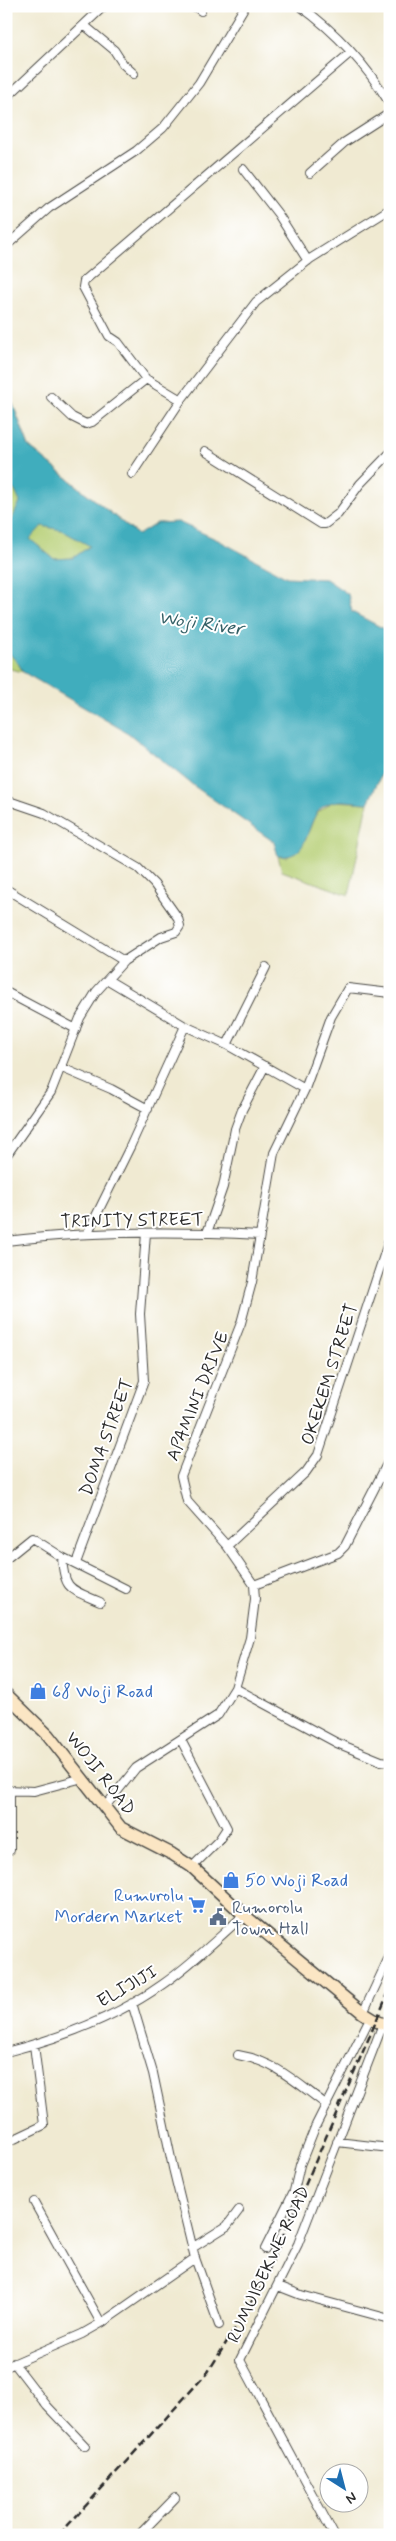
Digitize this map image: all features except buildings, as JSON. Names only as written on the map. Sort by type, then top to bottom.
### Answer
[{"type":"main road","name":"WOJI ROAD","points":[[6,1694],[48,1734],[123,1830],[172,1854],[192,1867],[244,1915],[367,2015],[386,2025]]},
{"type":"street","points":[[6,98],[104,6]]},
{"type":"street","points":[[6,246],[49,208],[136,151],[163,128],[199,83],[245,6]]},
{"type":"street","points":[[300,6],[311,10],[344,44],[377,83],[390,104]]},
{"type":"street","points":[[84,25],[114,50],[123,64],[134,74]]},
{"type":"street","points":[[181,400],[146,379],[118,342],[109,336],[83,286],[84,281],[350,53]]},
{"type":"street","points":[[310,172],[345,142],[390,113]]},
{"type":"street","points":[[243,169],[278,214],[308,261]]},
{"type":"street","points":[[132,474],[181,400],[256,302],[308,261],[390,209]]},
{"type":"street","points":[[51,396],[72,417],[86,424],[92,422],[146,379]]},
{"type":"street","points":[[206,451],[321,524],[325,524],[338,514],[360,484],[390,453]]},
{"type":"street","points":[[6,811],[9,801],[44,814],[138,868],[154,884],[178,918],[180,926],[176,932],[161,937],[124,961],[96,992],[76,1029],[51,1092],[6,1156]]},
{"type":"street","points":[[6,889],[124,961]]},
{"type":"street","points":[[227,1045],[266,967]]},
{"type":"street","points":[[108,980],[185,1026],[227,1045],[305,1089]]},
{"type":"street","name":"APAMINI DRIVE","points":[[254,1585],[227,1546],[187,1502],[183,1493],[181,1476],[236,1340],[252,1282],[271,1164],[305,1089],[324,1034],[348,988],[390,993]]},
{"type":"street","points":[[6,992],[76,1029]]},
{"type":"street","points":[[87,1234],[148,1109],[185,1026]]},
{"type":"street","points":[[207,1233],[223,1187],[235,1129],[242,1110],[265,1066]]},
{"type":"street","points":[[62,1068],[104,1085],[148,1109]]},
{"type":"street","name":"DOMA STREET","points":[[76,1563],[144,1381],[140,1314],[146,1233]]},
{"type":"street","name":"TRINITY STREET","points":[[7,1243],[87,1234],[207,1233],[260,1235]]},
{"type":"street","name":"OKEKEM STREET","points":[[227,1546],[297,1480],[318,1455],[390,1237]]},
{"type":"street","points":[[104,1808],[136,1768],[218,1715],[235,1688],[250,1638],[255,1599],[254,1585],[338,1553],[346,1546],[390,1458]]},
{"type":"street","points":[[6,1559],[32,1538],[62,1557],[126,1588]]},
{"type":"street","points":[[62,1557],[63,1576],[67,1584],[73,1590],[100,1602]]},
{"type":"street","points":[[235,1688],[337,1743],[381,1762],[390,1762]]},
{"type":"street","points":[[181,1740],[227,1828],[224,1834],[192,1867]]},
{"type":"street","points":[[10,1850],[8,1790],[34,1791],[83,1778]]},
{"type":"street","name":"ELIJIJI","points":[[6,2052],[34,2045],[84,2026],[132,2003],[182,1969],[244,1915]]},
{"type":"street","points":[[265,2249],[294,2192],[300,2165],[367,2015],[390,1955]]},
{"type":"street","points":[[132,2003],[153,2072],[192,2248],[219,2325]]},
{"type":"street","name":"RUMUIBEKWE ROAD","points":[[334,2535],[240,2360],[278,2286],[314,2205],[337,2142],[386,2025]]},
{"type":"street","points":[[6,2143],[44,2125],[34,2045]]},
{"type":"street","points":[[238,2055],[257,2059],[275,2067],[327,2105]]},
{"type":"street","points":[[337,2142],[390,2148]]},
{"type":"street","points":[[34,2202],[101,2323]]},
{"type":"street","points":[[192,2248],[227,2226],[239,2210]]},
{"type":"street","points":[[6,2367],[82,2334],[195,2258]]},
{"type":"street","points":[[278,2286],[301,2295],[390,2319]]},
{"type":"street","points":[[14,2363],[47,2406],[85,2446]]},
{"type":"street","points":[[139,2535],[175,2498]]},
{"type":"green space","points":[[6,397],[12,402],[29,447],[138,535],[90,546],[73,558],[54,559],[30,539],[6,531]]},
{"type":"green space","points":[[6,650],[18,663],[23,672],[6,668]]},
{"type":"green space","points":[[333,801],[368,803],[349,895],[282,871],[278,856],[288,857],[306,839],[315,815]]},
{"type":"water","name":"Woji River","points":[[6,397],[12,402],[29,447],[138,535],[157,523],[178,522],[218,540],[287,577],[326,579],[348,594],[352,612],[390,632],[390,764],[381,775],[368,803],[337,801],[323,807],[316,815],[304,843],[298,851],[290,855],[278,856],[274,842],[194,786],[128,733],[23,672],[18,663],[6,650],[6,531],[20,502],[15,491],[6,484]],"holes":[[[42,526],[61,530],[90,546],[73,558],[54,559],[30,539]]]},
{"type":"railway","points":[[59,2535],[208,2372],[262,2285],[390,1989]]},
{"type":"place","name":"68 Woji Road","points":[[38,1691]]},
{"type":"place","name":"50 Woji Road","points":[[231,1880]]},
{"type":"place","name":"Rumurolu Mordern Market","points":[[197,1905]]},
{"type":"place","name":"Rumorolu Town Hall","points":[[218,1917]]}]
